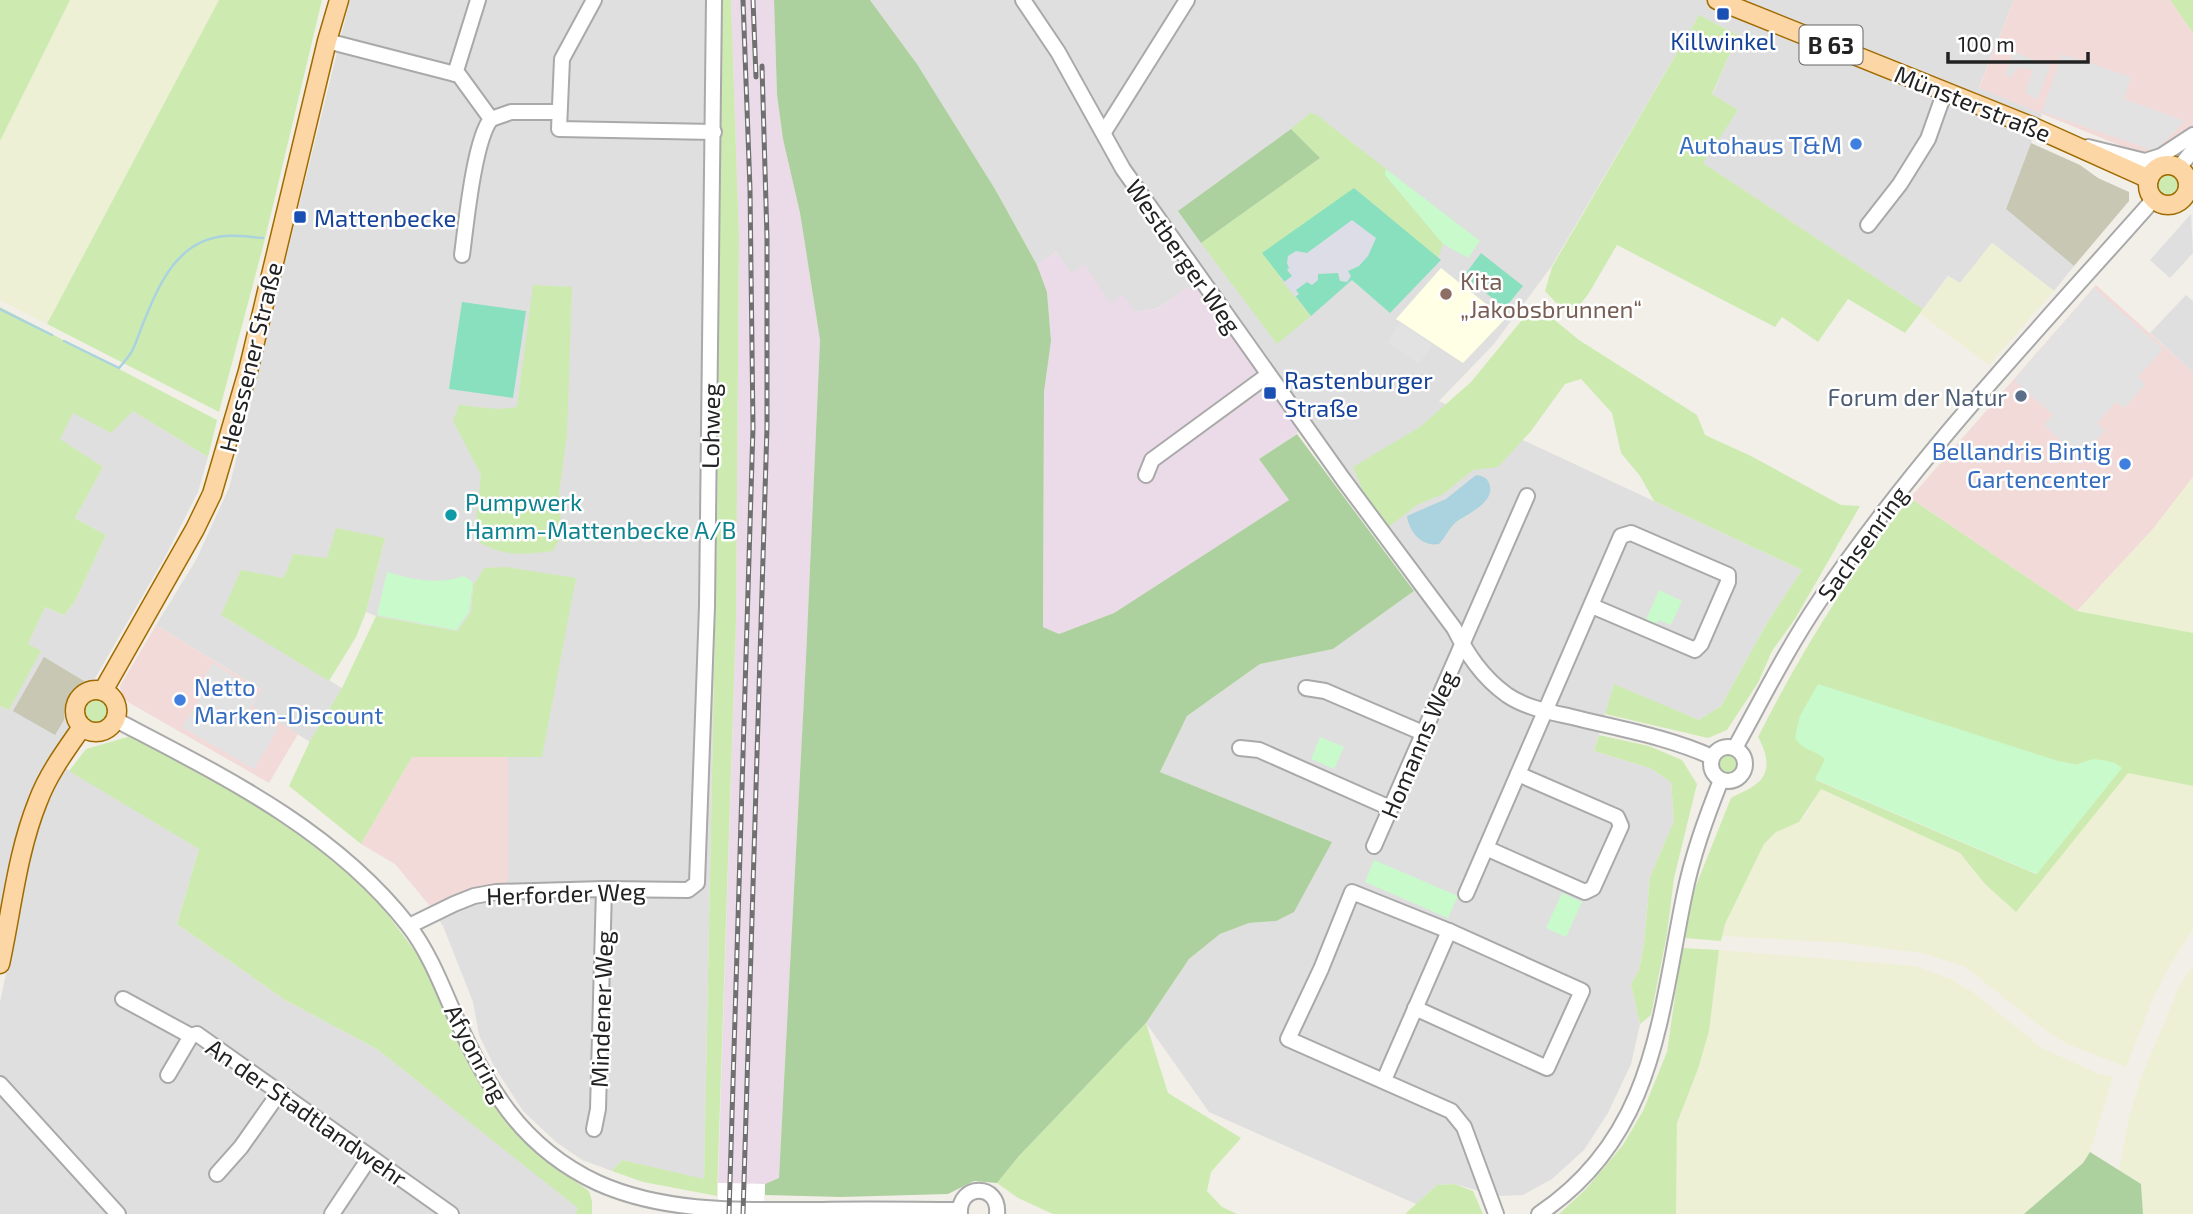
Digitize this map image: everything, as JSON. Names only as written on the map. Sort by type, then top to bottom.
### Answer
[{"type":"main road","name":"Heessener Straße","points":[[82,727],[75,715],[78,701],[89,691],[103,691],[212,494],[248,371],[339,0]]},
{"type":"main road","name":"Münsterstraße","points":[[1717,0],[1945,91],[2149,179]]},
{"type":"main road","points":[[2170,166],[2178,169],[2186,179],[2189,198],[2168,205],[2154,199],[2148,188],[2149,179],[2159,167],[2170,166]]},
{"type":"main road","points":[[0,964],[21,859],[38,799],[53,770],[82,727],[101,732],[116,720],[117,706],[109,694],[103,691]]},
{"type":"street","points":[[454,74],[478,0]]},
{"type":"street","points":[[594,0],[562,60],[559,129],[714,132]]},
{"type":"street","name":"Lohweg","points":[[688,890],[694,888],[698,876],[707,606],[714,0]]},
{"type":"street","name":"Westberger Weg","points":[[1023,0],[1058,52],[1123,169],[1268,374],[1447,618],[1465,651],[1490,682],[1516,700],[1546,711],[1681,744],[1712,757]]},
{"type":"street","points":[[1104,132],[1187,0]]},
{"type":"street","points":[[327,41],[454,74],[462,79],[491,119]]},
{"type":"street","points":[[1868,225],[1900,184],[1928,139],[1945,91]]},
{"type":"street","points":[[462,255],[478,149],[491,119],[511,112],[559,112]]},
{"type":"street","points":[[2074,145],[2102,149],[2145,161],[2161,156],[2193,135]]},
{"type":"street","points":[[2178,169],[2193,150]]},
{"type":"street","name":"Sachsenring","points":[[1735,748],[1819,602],[1893,499],[1968,406],[2154,199]]},
{"type":"street","points":[[1146,475],[1152,460],[1268,374]]},
{"type":"street","name":"Homanns Weg","points":[[1374,846],[1527,496]]},
{"type":"street","points":[[1466,894],[1621,536],[1631,533],[1728,575],[1728,582],[1701,645],[1695,650],[1592,606]]},
{"type":"street","points":[[1306,688],[1325,691],[1423,733]]},
{"type":"street","name":"Afyonring","points":[[116,720],[265,802],[320,838],[358,870],[409,926],[427,955],[494,1094],[533,1140],[555,1158],[598,1184],[640,1199],[696,1208],[960,1212]]},
{"type":"street","points":[[1240,748],[1259,750],[1390,808]]},
{"type":"street","points":[[1722,748],[1735,748],[1744,756],[1744,772],[1737,779],[1721,780],[1712,771],[1712,757],[1722,748]]},
{"type":"street","points":[[1486,848],[1585,891],[1593,888],[1621,825],[1617,817],[1518,774]]},
{"type":"street","points":[[1539,1214],[1585,1176],[1617,1135],[1646,1075],[1662,1020],[1690,870],[1703,825],[1721,780]]},
{"type":"street","name":"Mindener Weg","points":[[594,1129],[598,1109],[604,889]]},
{"type":"street","name":"Herforder Weg","points":[[409,926],[454,904],[496,892],[688,890]]},
{"type":"street","points":[[1415,1009],[1547,1068],[1582,991],[1352,891],[1321,969],[1288,1039],[1451,1111],[1464,1127],[1496,1214]]},
{"type":"street","points":[[1384,1080],[1449,931]]},
{"type":"street","name":"An der Stadtlandwehr","points":[[123,999],[191,1036],[197,1034],[451,1214]]},
{"type":"street","points":[[168,1075],[191,1036]]},
{"type":"street","points":[[0,1084],[118,1214]]},
{"type":"street","points":[[217,1174],[241,1147],[279,1093]]},
{"type":"street","points":[[332,1214],[370,1157]]},
{"type":"street","points":[[960,1212],[965,1196],[979,1191],[993,1197],[1002,1213]]},
{"type":"shaded area","points":[[70,0],[219,0],[47,324],[0,300],[0,141]]},
{"type":"shaded area","points":[[350,0],[720,0],[718,470],[704,1180],[622,1160],[612,1171],[582,1160],[556,1142],[523,1111],[495,1068],[479,1035],[473,1002],[443,926],[430,906],[458,893],[508,886],[508,757],[542,756],[473,586],[471,612],[457,631],[366,612],[385,538],[327,558],[284,578],[221,615],[342,688],[310,742],[252,706],[261,689],[156,625],[196,560],[229,488]]},
{"type":"shaded area","points":[[731,0],[774,0],[777,95],[783,138],[800,213],[820,340],[779,1178],[765,1184],[718,1183],[736,621],[739,238]]},
{"type":"shaded area","points":[[870,0],[2014,0],[1979,87],[2042,114],[2006,209],[2074,266],[2054,291],[1992,243],[1960,283],[1948,276],[1923,309],[1702,163],[1738,110],[1712,95],[1738,35],[1699,15],[1551,267],[1494,344],[1439,401],[1802,570],[1767,623],[1721,706],[1699,720],[1614,685],[1594,751],[1650,768],[1671,782],[1674,821],[1650,877],[1644,943],[1639,970],[1631,984],[1640,1024],[1631,1064],[1608,1113],[1584,1150],[1552,1179],[1523,1195],[1498,1196],[1454,1184],[1437,1185],[1416,1204],[1209,1112],[1146,1023],[1189,959],[1220,934],[1249,923],[1276,921],[1332,842],[1160,772],[1187,716],[1260,664],[1333,649],[1414,591],[1343,479],[1312,423],[1208,275],[1156,309],[1135,312],[1110,303],[1071,273],[1056,252],[1037,265],[995,189],[917,64]]},
{"type":"shaded area","points":[[2014,0],[2170,0],[2193,33],[2193,166],[2179,155],[2153,159],[1979,88]]},
{"type":"shaded area","points":[[2014,52],[2050,66],[2037,100],[2025,92],[2033,70],[2019,67],[2011,77],[2005,74]]},
{"type":"shaded area","points":[[2062,54],[2131,77],[2124,99],[2185,121],[2155,151],[2042,112]]},
{"type":"shaded area","points":[[2031,143],[2080,165],[2098,178],[2129,192],[2129,201],[2074,266],[2006,209]]},
{"type":"shaded area","points":[[2191,214],[2193,253],[2170,278],[2150,260]]},
{"type":"shaded area","points":[[1352,220],[1376,238],[1368,256],[1359,266],[1348,271],[1351,276],[1347,282],[1340,281],[1338,273],[1318,274],[1318,280],[1312,285],[1307,282],[1296,290],[1299,294],[1295,297],[1284,282],[1292,276],[1287,270],[1288,256],[1296,251],[1307,253]]},
{"type":"shaded area","points":[[1992,243],[2054,291],[1989,365],[1920,314],[1948,276],[1960,283]]},
{"type":"shaded area","points":[[1056,252],[1071,273],[1085,265],[1110,303],[1123,295],[1135,312],[1157,309],[1207,274],[1312,423],[1259,459],[1289,500],[1114,613],[1059,634],[1043,627],[1044,392],[1051,341],[1047,292],[1037,265]]},
{"type":"shaded area","name":"Kita „Jakobsbrunnen“","points":[[1441,268],[1505,319],[1463,363],[1396,319]]},
{"type":"shaded area","points":[[2096,285],[2193,372],[2193,477],[2153,529],[2077,611],[1910,498]]},
{"type":"shaded area","points":[[2094,288],[2163,349],[2138,377],[2145,385],[2124,408],[2116,402],[2097,423],[2105,431],[2080,458],[2044,425],[2053,415],[2014,380]]},
{"type":"shaded area","points":[[2186,295],[2193,301],[2193,372],[2150,333]]},
{"type":"shaded area","points":[[1400,323],[1432,345],[1419,364],[1387,342]]},
{"type":"shaded area","points":[[133,411],[208,457],[198,492],[165,557],[94,680],[76,694],[72,703],[69,730],[48,764],[20,827],[0,908],[0,706],[9,710],[40,651],[27,645],[45,607],[64,615],[74,603],[106,535],[75,518],[103,467],[59,439],[73,412]]},
{"type":"shaded area","points":[[2193,477],[2193,633],[2077,611],[2153,529]]},
{"type":"shaded area","points":[[156,625],[262,690],[252,706],[298,734],[269,783],[128,702],[121,694],[120,686]]},
{"type":"shaded area","points":[[44,657],[84,681],[71,692],[64,720],[55,735],[13,711]]},
{"type":"shaded area","points":[[213,663],[259,692],[249,710],[278,729],[254,769],[182,727],[203,693],[197,688]]},
{"type":"shaded area","points":[[412,757],[508,757],[508,886],[458,893],[430,906],[395,864],[361,844]]},
{"type":"shaded area","points":[[65,768],[199,849],[177,924],[285,1000],[377,1049],[579,1208],[575,1214],[0,1214],[0,1002],[36,834]]},
{"type":"shaded area","points":[[2128,772],[2193,786],[2193,930],[2172,962],[2152,1001],[2126,1067],[2067,1044],[1965,967],[1950,962],[1921,953],[1844,943],[1722,936],[1725,924],[1764,844],[1776,832],[1799,822],[1820,789],[1961,853],[1985,884],[2016,912]]},
{"type":"shaded area","points":[[1719,950],[1916,966],[1953,980],[1974,993],[2042,1048],[2099,1074],[2113,1077],[2090,1152],[2083,1163],[2024,1214],[1676,1214],[1677,1123],[1709,1031]]},
{"type":"shaded area","points":[[2193,966],[2193,1214],[2143,1214],[2141,1184],[2119,1170],[2129,1117],[2142,1075],[2180,985]]},
{"type":"green space","points":[[0,0],[70,0],[0,141]]},
{"type":"green space","points":[[219,0],[322,0],[264,243],[219,412],[47,324]]},
{"type":"green space","points":[[720,0],[731,0],[739,238],[736,621],[717,1196],[643,1182],[612,1171],[622,1160],[704,1179],[718,470]]},
{"type":"green space","points":[[774,0],[870,0],[917,64],[995,189],[1037,265],[1047,292],[1051,341],[1044,392],[1043,627],[1059,634],[1114,613],[1289,500],[1259,459],[1297,434],[1414,591],[1333,649],[1260,664],[1187,716],[1160,772],[1332,842],[1294,912],[1276,921],[1249,923],[1220,934],[1189,959],[1146,1023],[1019,1156],[997,1183],[974,1181],[948,1194],[841,1197],[765,1195],[765,1184],[779,1178],[820,340],[800,213],[783,139],[777,95]]},
{"type":"green space","points":[[2170,0],[2193,0],[2193,33]]},
{"type":"green space","points":[[1699,15],[1738,35],[1712,94],[1738,110],[1703,163],[1923,309],[1905,333],[1848,299],[1818,342],[1782,317],[1775,327],[1617,245],[1589,293],[1570,318],[1545,291],[1552,267]]},
{"type":"green space","points":[[1310,113],[1317,115],[1386,169],[1385,175],[1443,244],[1438,258],[1373,204],[1279,277],[1311,316],[1277,344],[1201,243],[1320,158],[1291,129]]},
{"type":"green space","points":[[1291,129],[1320,158],[1201,243],[1178,211]]},
{"type":"green space","points":[[1386,169],[1480,241],[1468,258],[1443,244],[1385,175]]},
{"type":"green space","points":[[2163,174],[2171,174],[2178,181],[2178,189],[2171,196],[2163,196],[2156,189],[2156,181]]},
{"type":"green space","points":[[1354,188],[1441,260],[1390,313],[1352,280],[1311,316],[1262,253]]},
{"type":"green space","points":[[1481,253],[1523,286],[1505,308],[1464,276]]},
{"type":"green space","points":[[533,285],[572,287],[567,435],[559,494],[562,534],[553,551],[512,553],[494,549],[474,539],[481,475],[453,421],[459,405],[498,409],[517,407]]},
{"type":"green space","points":[[462,302],[526,311],[513,398],[449,389]]},
{"type":"green space","points":[[1535,304],[1579,340],[1697,415],[1705,435],[1751,456],[1841,505],[1860,506],[1795,619],[1772,651],[1758,683],[1727,730],[1708,738],[1605,714],[1614,684],[1699,720],[1721,706],[1767,623],[1802,570],[1654,501],[1640,476],[1621,453],[1612,413],[1581,379],[1565,384],[1531,431],[1498,467],[1473,470],[1443,494],[1417,505],[1388,527],[1364,494],[1353,467],[1420,427],[1471,382]]},
{"type":"green space","points":[[0,307],[217,420],[208,457],[133,411],[111,433],[73,413],[60,439],[103,467],[75,518],[106,535],[74,603],[64,615],[45,607],[28,644],[41,651],[9,710],[0,706]]},
{"type":"green space","points":[[1910,498],[2077,611],[2193,633],[2193,786],[2128,773],[2016,912],[1985,884],[1960,853],[1821,789],[1799,822],[1776,832],[1764,844],[1725,924],[1721,941],[1685,938],[1689,903],[1731,798],[1753,786],[1765,774],[1765,755],[1758,737],[1791,674],[1828,613]],"holes":[[[1818,753],[2058,761],[2076,765],[2087,761],[2036,874],[1816,780],[1825,759]]]},
{"type":"green space","points":[[336,528],[385,538],[366,612],[356,637],[329,681],[221,615],[241,570],[284,578],[293,554],[327,558]]},
{"type":"green space","points":[[507,567],[576,578],[542,757],[412,757],[361,844],[289,786],[310,741],[342,688],[376,616],[457,631],[471,612],[473,586],[484,568]]},
{"type":"green space","points":[[387,572],[426,580],[464,576],[473,582],[469,612],[456,630],[377,615]]},
{"type":"green space","points":[[1659,590],[1682,601],[1671,625],[1658,620],[1655,627],[1645,622]]},
{"type":"green space","points":[[1818,684],[2058,761],[2076,765],[2093,759],[2103,760],[2122,768],[2037,874],[1815,779],[1825,759],[1802,746],[1795,738],[1800,716]]},
{"type":"green space","points":[[97,700],[105,704],[109,712],[105,720],[97,724],[89,720],[85,712],[89,704]]},
{"type":"green space","points":[[1599,735],[1649,746],[1682,760],[1697,784],[1674,878],[1667,934],[1651,1015],[1640,1024],[1631,984],[1639,970],[1644,943],[1650,877],[1674,821],[1671,782],[1650,768],[1594,751]]},
{"type":"green space","points":[[131,736],[282,819],[322,845],[374,896],[423,962],[467,1057],[500,1112],[538,1154],[589,1191],[592,1214],[575,1214],[578,1208],[377,1049],[285,1000],[177,924],[199,849],[69,771],[86,749]]},
{"type":"green space","points":[[1320,737],[1344,747],[1334,769],[1311,759]]},
{"type":"green space","points":[[1728,753],[1736,756],[1739,764],[1736,772],[1728,775],[1720,772],[1717,764],[1720,756]]},
{"type":"green space","points":[[1374,860],[1458,896],[1448,918],[1365,882]]},
{"type":"green space","points":[[1562,893],[1582,902],[1566,937],[1546,928]]},
{"type":"green space","points":[[1682,948],[1719,950],[1709,1031],[1677,1123],[1676,1214],[1559,1214],[1586,1189],[1623,1145],[1643,1111],[1667,1052]]},
{"type":"green space","points":[[1146,1023],[1168,1093],[1241,1138],[1211,1172],[1207,1191],[1222,1207],[1237,1214],[1053,1214],[1018,1198],[997,1183],[1019,1156]]},
{"type":"green space","points":[[2090,1152],[2141,1184],[2143,1214],[2024,1214],[2083,1163]]},
{"type":"green space","points":[[1454,1184],[1473,1191],[1483,1214],[1405,1214],[1437,1185]]},
{"type":"water","points":[[1476,475],[1484,477],[1489,483],[1489,496],[1485,502],[1456,522],[1439,544],[1427,543],[1417,537],[1410,528],[1407,516],[1446,499]]},
{"type":"pier","points":[[718,1183],[765,1184],[763,1214],[718,1214]]},
{"type":"waterway","name":"Mattenbecke","points":[[64,341],[119,368],[134,348],[162,281],[181,256],[208,239],[225,236],[263,238]]},
{"type":"waterway","name":"Mattenbecke","points":[[0,309],[52,335]]},
{"type":"railway","points":[[729,1214],[753,427],[750,189],[743,0]]},
{"type":"railway","points":[[753,0],[756,77]]},
{"type":"railway","points":[[743,1214],[767,427],[767,238],[762,66]]},
{"type":"place","name":"Killwinkel","points":[[1723,14]]},
{"type":"place","name":"Autohaus T&M","points":[[1856,144]]},
{"type":"place","name":"Mattenbecke","points":[[300,217]]},
{"type":"place","name":"Kita „Jakobsbrunnen“","points":[[1446,294]]},
{"type":"place","name":"Rastenburger Straße","points":[[1270,393]]},
{"type":"place","name":"Forum der Natur","points":[[2021,396]]},
{"type":"place","name":"Bellandris Bintig Gartencenter","points":[[2125,464]]},
{"type":"place","name":"Pumpwerk Hamm-Mattenbecke A/B","points":[[451,515]]},
{"type":"place","name":"Netto Marken-Discount","points":[[180,700]]}]
